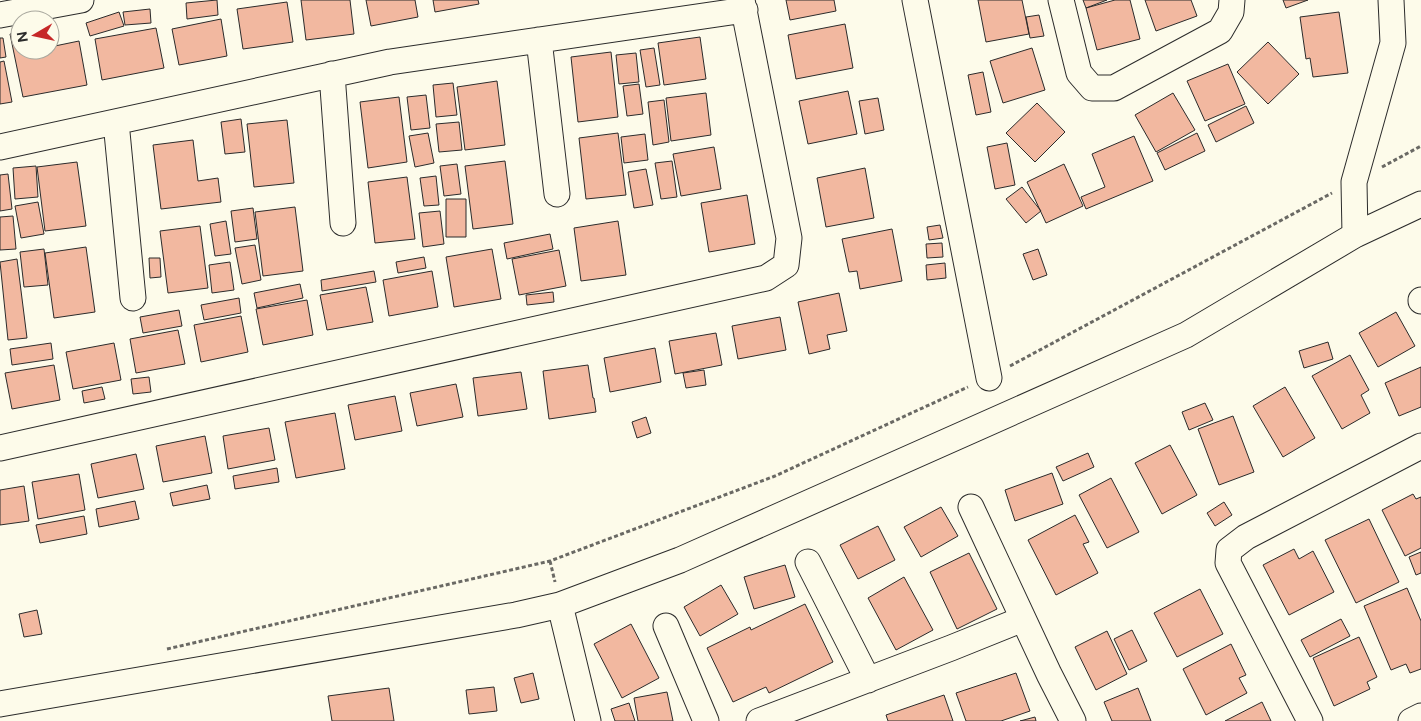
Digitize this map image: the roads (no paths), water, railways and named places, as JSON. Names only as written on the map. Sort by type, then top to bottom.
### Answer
[{"type":"street","points":[[0,15],[81,0]]},
{"type":"street","points":[[915,0],[989,378]]},
{"type":"street","points":[[1061,0],[1079,73],[1092,88],[1114,88],[1220,31],[1232,12],[1232,0]]},
{"type":"street","points":[[1355,235],[1354,182],[1393,44],[1390,0]]},
{"type":"street","points":[[0,147],[390,62],[539,40],[744,5],[789,238],[786,265],[766,278],[0,448]]},
{"type":"street","points":[[539,40],[557,194]]},
{"type":"street","points":[[332,74],[343,222]]},
{"type":"street","points":[[116,122],[133,298]]},
{"type":"street","points":[[0,704],[516,615],[560,605],[680,560],[1186,335],[1355,235],[1421,204]]},
{"type":"street","points":[[1310,721],[1228,563],[1229,550],[1246,537],[1421,446]]},
{"type":"street","points":[[970,507],[1048,674],[1073,721]]},
{"type":"street","points":[[808,562],[868,680]]},
{"type":"street","points":[[560,605],[588,721]]},
{"type":"street","points":[[759,721],[1023,619]]},
{"type":"street","points":[[666,626],[706,721]]},
{"type":"street","points":[[1411,721],[1421,716]]}]
